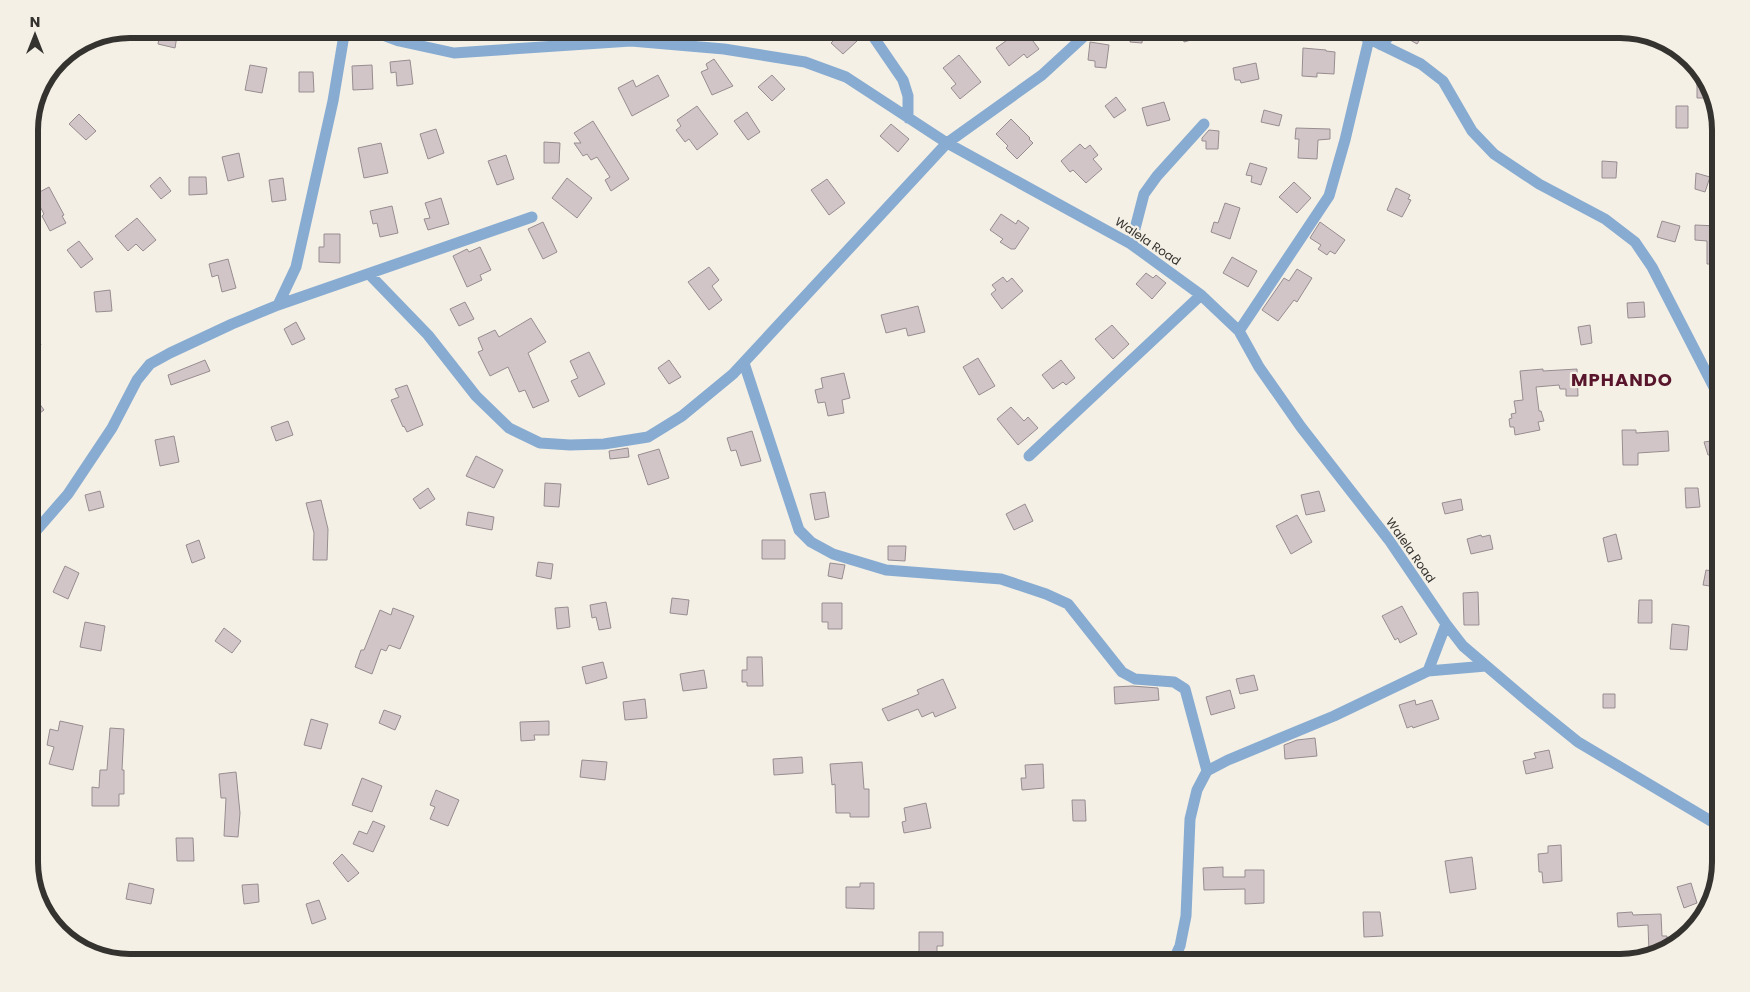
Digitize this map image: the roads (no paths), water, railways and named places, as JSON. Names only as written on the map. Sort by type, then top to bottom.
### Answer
[{"type":"street","points":[[278,305],[296,267],[333,101],[344,38]]},
{"type":"street","name":"Walela Road","points":[[391,38],[454,53],[631,41],[724,48],[805,62],[846,77],[947,143],[1131,244],[1201,295],[1240,331],[1259,367],[1301,427],[1389,540],[1463,646],[1578,742],[1712,821]]},
{"type":"street","points":[[874,38],[903,80],[908,96],[908,118]]},
{"type":"street","points":[[369,274],[428,335],[476,396],[509,428],[540,443],[570,446],[604,444],[648,437],[682,416],[733,374],[947,143],[1042,75],[1082,38]]},
{"type":"street","points":[[1381,45],[1388,38]]},
{"type":"street","points":[[1240,331],[1329,196],[1345,140],[1369,39],[1421,64],[1443,81],[1472,131],[1494,154],[1539,184],[1605,219],[1635,242],[1652,267],[1712,384]]},
{"type":"street","points":[[1131,244],[1144,194],[1157,176],[1204,124]]},
{"type":"street","points":[[38,529],[68,494],[112,428],[138,380],[150,364],[232,324],[278,305],[532,217]]},
{"type":"street","points":[[1029,456],[1201,295]]},
{"type":"street","points":[[744,363],[799,530],[811,542],[833,554],[886,570],[1001,579],[1068,604],[1122,672],[1135,680],[1174,682],[1185,689],[1207,771]]},
{"type":"street","points":[[1428,671],[1446,624]]},
{"type":"street","points":[[1176,954],[1180,946],[1186,916],[1190,819],[1197,790],[1207,771],[1228,760],[1334,716],[1428,671],[1486,666]]},
{"type":"district","name":"MPHANDO","points":[[1622,379]]}]
